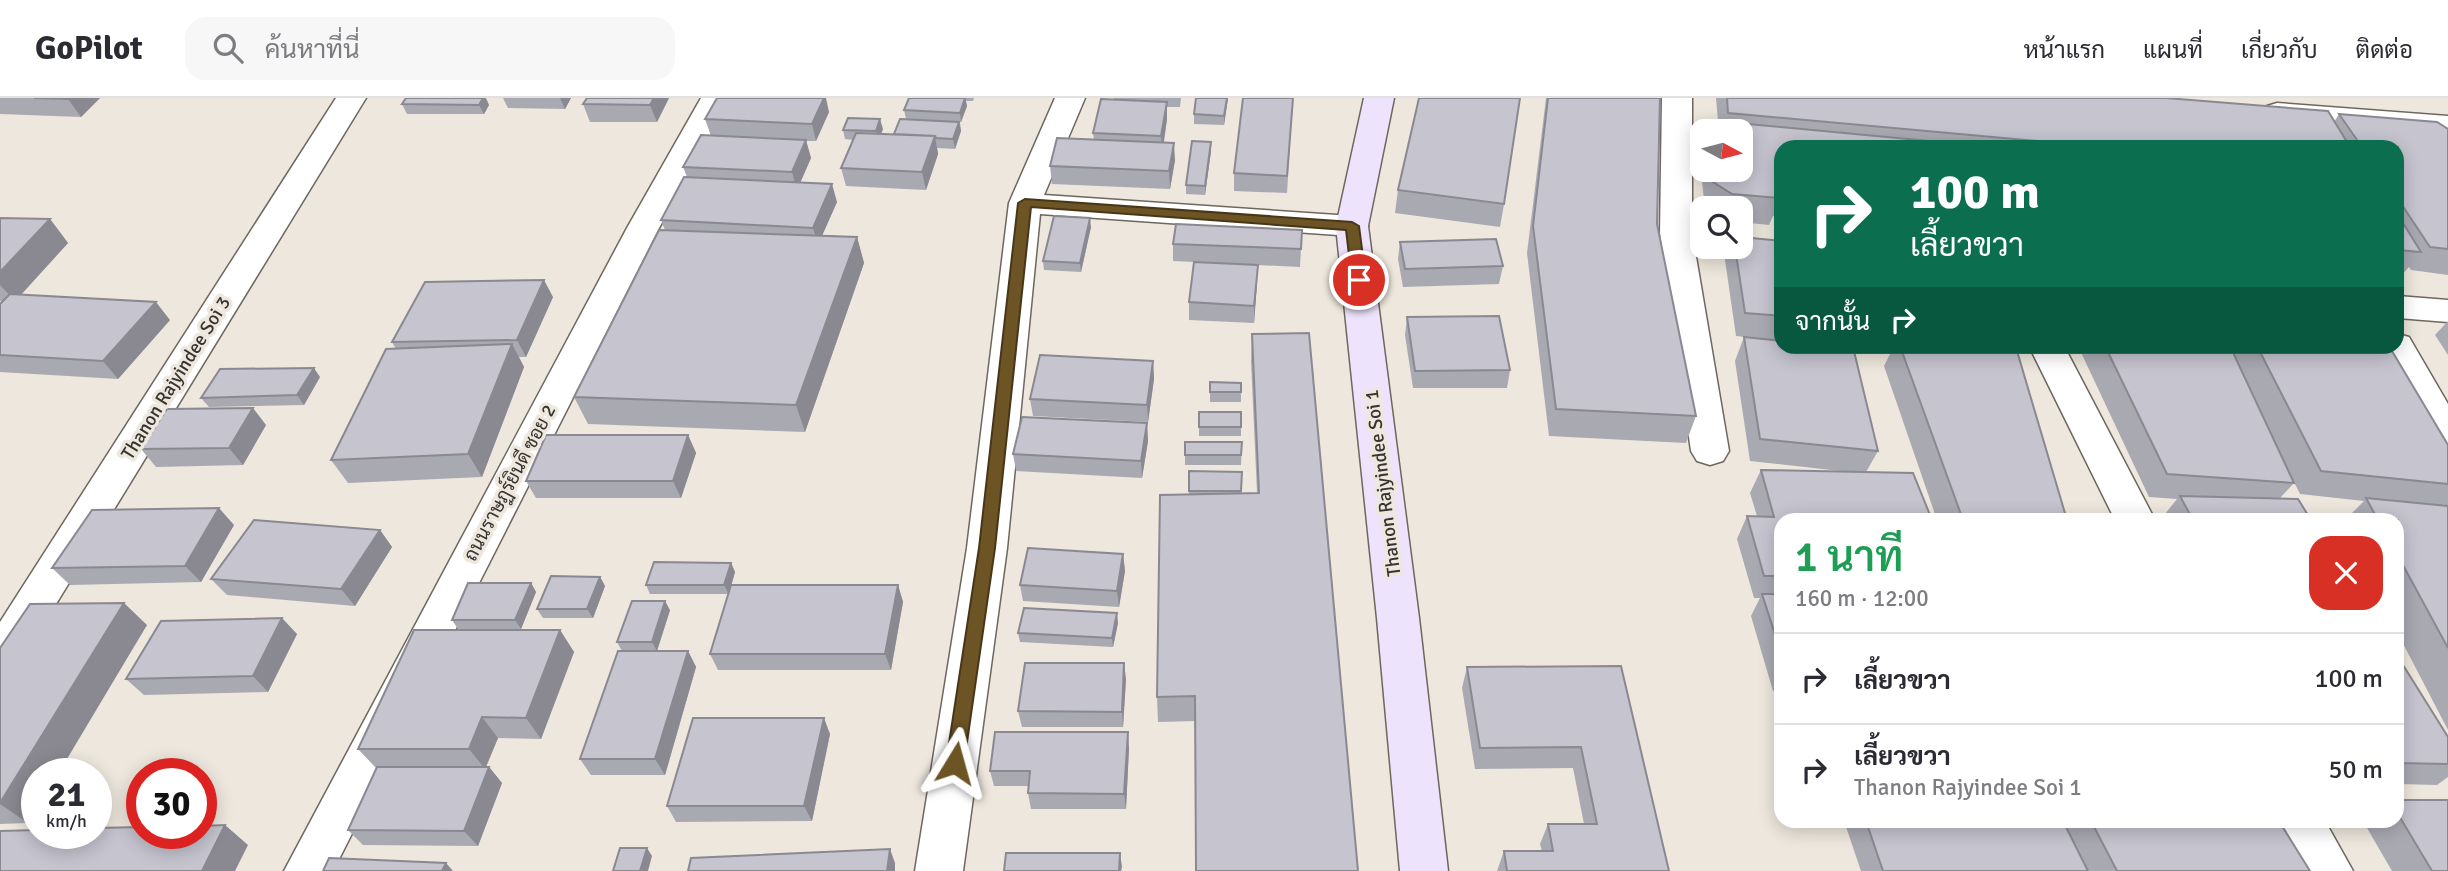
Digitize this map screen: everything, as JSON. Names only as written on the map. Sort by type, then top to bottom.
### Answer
[{"type":"street","name":"Thanon Rajyindee Soi 3","points":[[0,658],[351,98]]},
{"type":"street","name":"ถนนราษฏร์ยินดี ซอย 2","points":[[308,871],[643,228],[716,98]]},
{"type":"street","points":[[939,871],[987,548],[1025,203],[1070,98]]},
{"type":"street","name":"Thanon Rajyindee Soi 1","points":[[1379,98],[1352,226],[1398,618],[1424,871]]},
{"type":"street","points":[[1677,98],[1690,235]]},
{"type":"street","points":[[2256,111],[2448,125]]},
{"type":"street","points":[[1025,203],[1352,226]]},
{"type":"street","points":[[1692,259],[1710,451]]},
{"type":"street","points":[[2404,307],[2448,311]]},
{"type":"street","points":[[2050,354],[2131,513]]},
{"type":"street","points":[[2402,354],[2448,436]]},
{"type":"street","points":[[2303,828],[2329,871]]},
{"type":"building","points":[[406,98],[483,98],[479,105],[402,104]]},
{"type":"building","points":[[587,98],[654,98],[650,105],[583,104]]},
{"type":"building","points":[[717,98],[824,98],[812,124],[705,119]]},
{"type":"building","points":[[909,98],[965,98],[960,113],[904,110]]},
{"type":"building","points":[[1196,98],[1227,98],[1224,116],[1194,114]]},
{"type":"building","points":[[1243,98],[1293,98],[1287,176],[1234,173]]},
{"type":"building","points":[[1419,98],[1520,98],[1504,204],[1398,190]]},
{"type":"building","points":[[1548,98],[1660,98],[1657,224],[1696,416],[1556,409],[1533,226]]},
{"type":"building","points":[[1727,98],[2166,98],[2328,111],[2346,140],[2026,140],[1728,113]]},
{"type":"building","points":[[1101,99],[1167,102],[1161,136],[1093,133]]},
{"type":"building","points":[[2339,114],[2437,122],[2448,129],[2448,249],[2430,247],[2404,208],[2404,140],[2357,140]]},
{"type":"building","points":[[848,118],[880,119],[876,131],[843,130]]},
{"type":"building","points":[[900,119],[959,122],[953,139],[894,134]]},
{"type":"building","points":[[1754,125],[1918,140],[1774,140],[1774,198],[1732,194],[1713,182],[1754,182]]},
{"type":"building","points":[[856,133],[935,136],[922,172],[841,168]]},
{"type":"building","points":[[701,135],[806,140],[792,172],[683,167]]},
{"type":"building","points":[[1057,138],[1174,143],[1169,171],[1050,166]]},
{"type":"building","points":[[1192,141],[1211,142],[1205,186],[1186,185]]},
{"type":"building","points":[[684,177],[832,184],[813,228],[661,220]]},
{"type":"building","points":[[1054,216],[1090,218],[1080,263],[1043,261]]},
{"type":"building","points":[[0,218],[50,219],[0,272]]},
{"type":"building","points":[[1176,224],[1302,230],[1301,249],[1173,244]]},
{"type":"building","points":[[2404,225],[2421,252],[2404,251]]},
{"type":"building","points":[[659,230],[857,237],[796,405],[574,397]]},
{"type":"building","points":[[1753,238],[1774,240],[1774,315],[1745,313],[1737,259],[1753,259]]},
{"type":"building","points":[[1496,239],[1503,266],[1405,269],[1400,242]]},
{"type":"building","points":[[1194,262],[1258,265],[1254,306],[1189,302]]},
{"type":"building","points":[[544,280],[517,340],[392,342],[425,282]]},
{"type":"building","points":[[10,294],[156,302],[103,361],[0,355],[0,304]]},
{"type":"building","points":[[1499,316],[1510,370],[1415,371],[1407,317]]},
{"type":"building","points":[[1309,333],[1358,871],[1196,871],[1195,696],[1157,697],[1160,495],[1259,493],[1252,334]]},
{"type":"building","points":[[1744,337],[1774,340],[1774,354],[1855,354],[1878,451],[1760,439]]},
{"type":"building","points":[[512,344],[468,454],[331,460],[386,349]]},
{"type":"building","points":[[1903,354],[2018,354],[2065,513],[1960,513]]},
{"type":"building","points":[[2109,354],[2234,354],[2294,483],[2167,474]]},
{"type":"building","points":[[2261,354],[2394,354],[2448,445],[2448,484],[2321,471]]},
{"type":"building","points":[[1040,355],[1153,361],[1147,405],[1030,399]]},
{"type":"building","points":[[314,368],[297,395],[201,398],[220,369]]},
{"type":"building","points":[[1210,382],[1241,383],[1241,392],[1210,392]]},
{"type":"building","points":[[253,408],[229,448],[141,449],[167,409]]},
{"type":"building","points":[[1199,412],[1241,412],[1241,427],[1199,427]]},
{"type":"building","points":[[1022,417],[1147,423],[1141,461],[1013,454]]},
{"type":"building","points":[[546,435],[688,435],[673,481],[526,481]]},
{"type":"building","points":[[1185,442],[1242,442],[1241,455],[1185,455]]},
{"type":"building","points":[[1761,470],[1913,473],[1929,513],[1774,513],[1774,517]]},
{"type":"building","points":[[1189,471],[1242,472],[1241,491],[1189,491]]},
{"type":"building","points":[[2180,496],[2298,499],[2307,513],[2189,513]]},
{"type":"building","points":[[2366,498],[2448,506],[2448,648],[2404,567],[2404,513],[2374,513]]},
{"type":"building","points":[[219,508],[185,566],[52,568],[92,510]]},
{"type":"building","points":[[1747,516],[1774,517],[1774,576],[1764,576]]},
{"type":"building","points":[[254,520],[380,530],[341,589],[211,579]]},
{"type":"building","points":[[1028,548],[1123,554],[1117,591],[1020,585]]},
{"type":"building","points":[[654,562],[731,563],[724,585],[646,585]]},
{"type":"building","points":[[551,576],[600,577],[587,609],[537,609]]},
{"type":"building","points":[[468,583],[531,583],[515,620],[452,620]]},
{"type":"building","points":[[731,585],[898,585],[885,654],[710,654]]},
{"type":"building","points":[[1762,594],[1774,594],[1774,631]]},
{"type":"building","points":[[632,601],[665,601],[652,642],[617,642]]},
{"type":"building","points":[[124,603],[28,758],[21,758],[21,769],[0,803],[0,648],[30,604]]},
{"type":"building","points":[[1024,608],[1117,613],[1112,638],[1018,633]]},
{"type":"building","points":[[282,618],[253,676],[126,679],[161,621]]},
{"type":"building","points":[[414,630],[560,630],[526,718],[482,717],[469,749],[358,749]]},
{"type":"building","points":[[618,651],[688,651],[655,759],[580,759]]},
{"type":"building","points":[[1025,663],[1124,663],[1122,712],[1018,711]]},
{"type":"building","points":[[1621,666],[1669,871],[1507,871],[1504,851],[1553,851],[1548,824],[1597,824],[1581,747],[1480,748],[1467,667]]},
{"type":"building","points":[[2404,667],[2448,737],[2448,764],[2404,763]]},
{"type":"building","points":[[693,718],[824,718],[804,806],[667,806]]},
{"type":"building","points":[[995,732],[1128,732],[1124,794],[1028,793],[1030,771],[990,771]]},
{"type":"building","points":[[377,767],[489,767],[464,831],[348,830]]},
{"type":"building","points":[[2404,800],[2448,800],[2448,871],[2432,871],[2404,824]]},
{"type":"building","points":[[217,825],[225,825],[217,841]]},
{"type":"building","points":[[126,827],[126,849],[213,849],[202,871],[0,871],[0,831],[21,830],[21,849],[112,849],[112,828]]},
{"type":"building","points":[[1868,828],[2066,828],[2088,871],[1883,871]]},
{"type":"building","points":[[2095,828],[2283,828],[2310,871],[2117,871]]},
{"type":"building","points":[[620,848],[647,848],[640,871],[613,871]]},
{"type":"building","points":[[890,849],[887,871],[688,871],[691,858]]},
{"type":"building","points":[[1006,853],[1120,853],[1119,871],[1004,871]]},
{"type":"building","points":[[329,858],[446,863],[442,871],[323,871]]},
{"type":"route","points":[[955,763],[987,548],[1025,203],[1352,226],[1359,280]]}]
